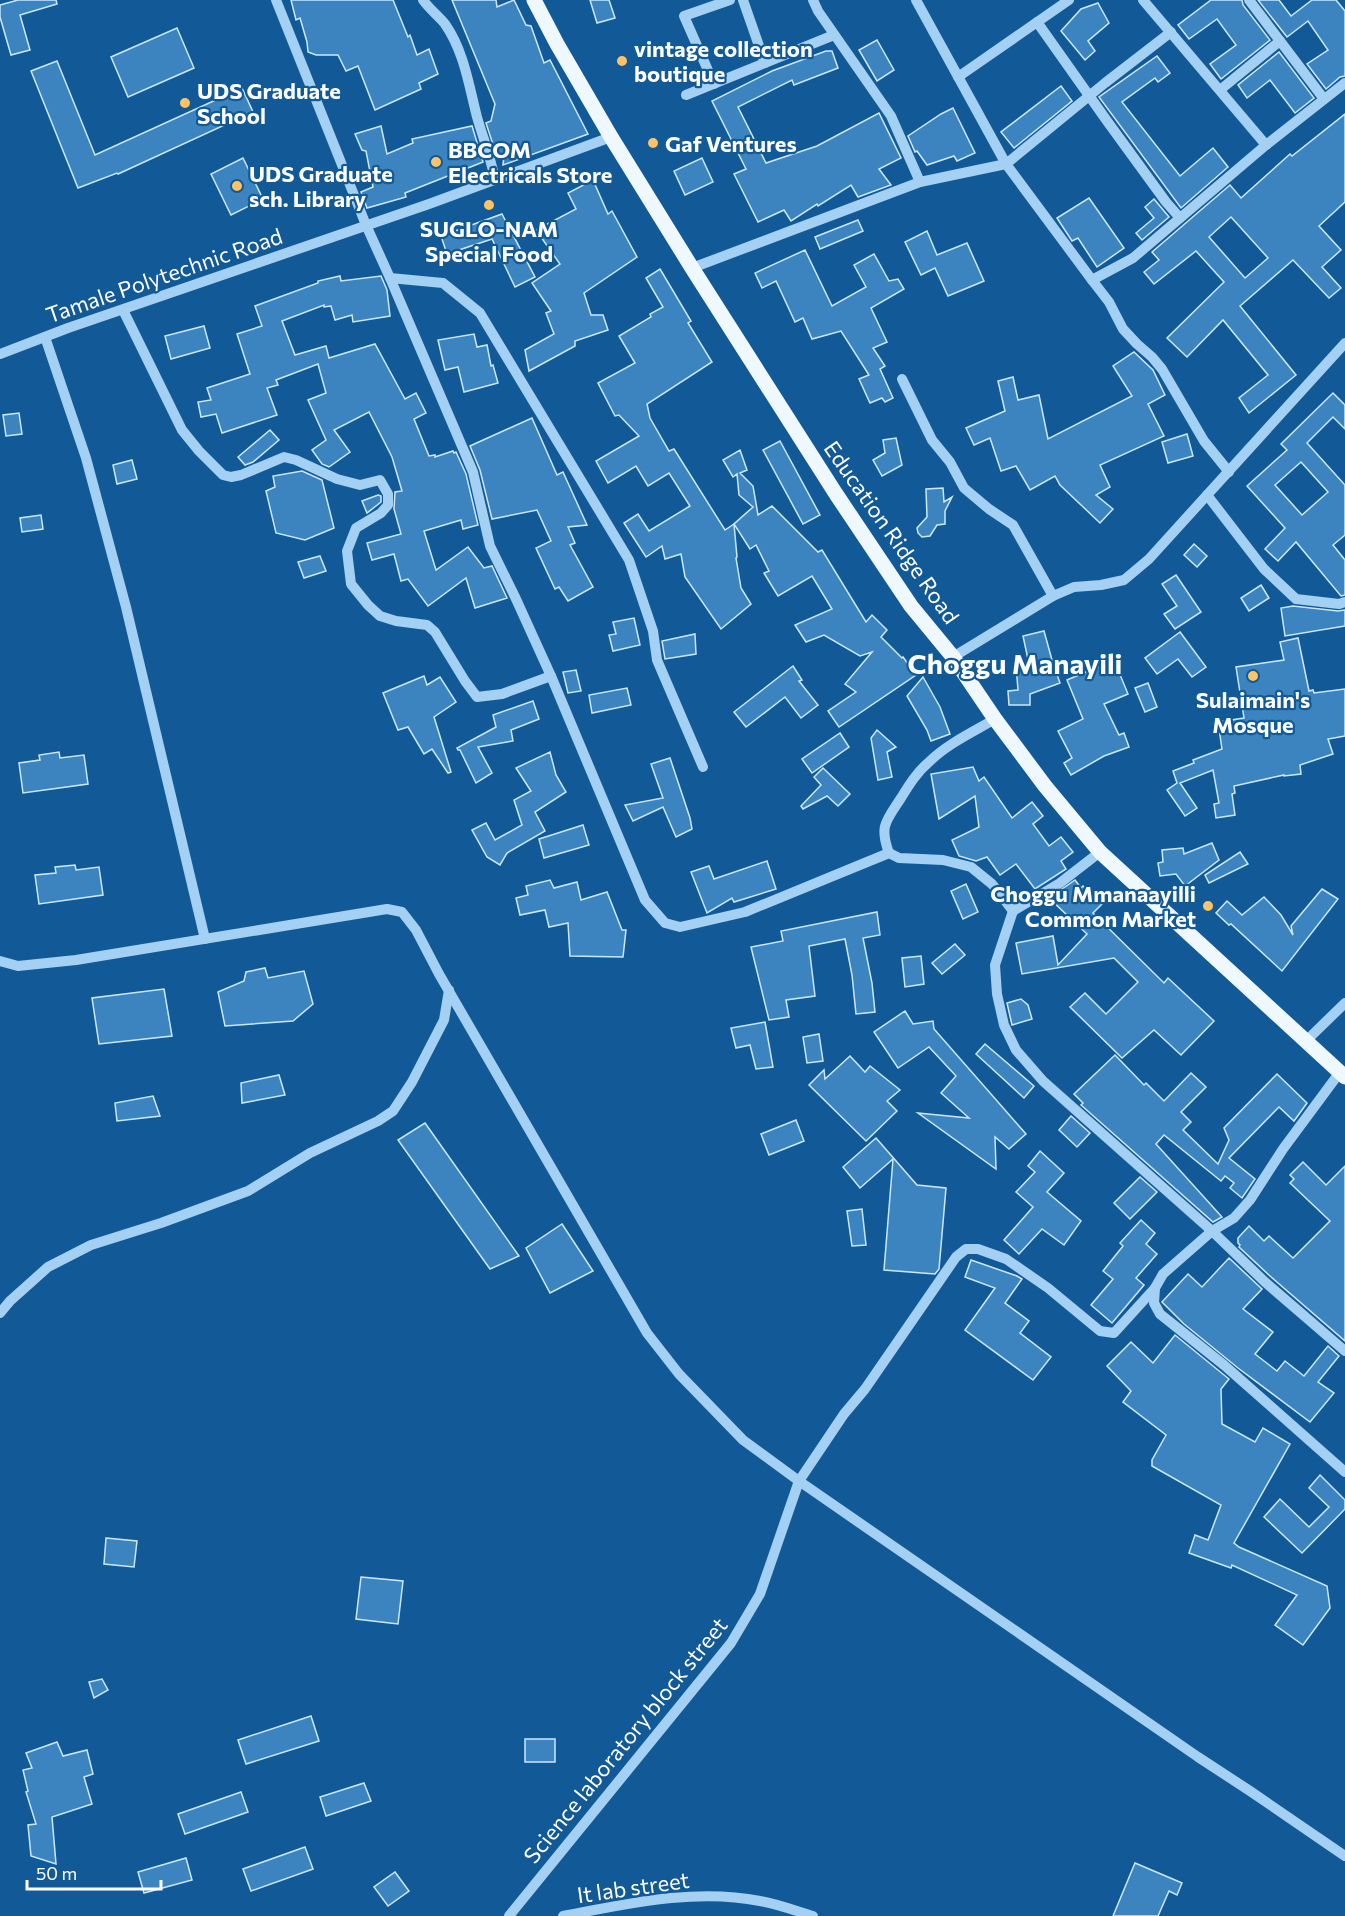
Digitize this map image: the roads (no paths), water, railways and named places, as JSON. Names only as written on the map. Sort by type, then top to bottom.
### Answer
[{"type":"main road","name":"Education Ridge Road","points":[[534,0],[557,44],[692,268],[911,606],[952,657],[994,719],[1045,786],[1100,852],[1342,1074]]},
{"type":"street","points":[[276,0],[366,225],[473,472],[490,546],[551,676],[645,900],[665,923],[680,927],[745,912],[889,853]]},
{"type":"street","points":[[423,0],[445,24],[470,80],[477,116],[489,149],[495,180]]},
{"type":"street","points":[[714,84],[684,16],[729,0]]},
{"type":"street","points":[[743,0],[765,63]]},
{"type":"street","points":[[813,0],[834,35],[891,116],[920,182]]},
{"type":"street","points":[[916,0],[1006,164],[1109,302],[1124,329],[1162,369],[1204,441],[1229,472]]},
{"type":"street","points":[[958,77],[1070,0]]},
{"type":"street","points":[[1143,0],[1266,146]]},
{"type":"street","points":[[1249,0],[1324,99]]},
{"type":"street","points":[[1037,22],[1166,202],[1180,218]]},
{"type":"street","points":[[692,268],[920,182],[1006,164],[1171,32]]},
{"type":"street","points":[[686,96],[834,35]]},
{"type":"street","points":[[1220,90],[1280,41]]},
{"type":"street","points":[[1092,280],[1133,258],[1345,83]]},
{"type":"street","name":"Tamale Polytechnic Road","points":[[0,354],[495,180],[612,136]]},
{"type":"street","points":[[390,278],[443,283],[480,314],[629,560],[653,631],[657,660],[703,767]]},
{"type":"street","points":[[123,310],[182,430],[223,475],[231,477],[241,475],[284,457],[344,481],[360,484],[380,480],[388,494],[388,505],[381,513],[356,528],[347,551],[351,584],[380,616],[396,621],[427,625],[435,632],[477,697],[502,694],[551,676]]},
{"type":"street","points":[[45,337],[86,458],[123,596],[205,939]]},
{"type":"street","points":[[952,657],[1053,596],[1074,587],[1124,580],[1149,559],[1345,343]]},
{"type":"street","points":[[902,379],[932,440],[950,462],[964,488],[1013,525],[1053,596]]},
{"type":"street","points":[[1207,495],[1264,569],[1296,599],[1345,602]]},
{"type":"street","points":[[994,719],[940,752],[915,776],[884,825],[884,838],[889,853],[899,858],[943,861],[971,867],[992,884],[1013,910]]},
{"type":"street","points":[[1100,852],[1060,883],[1013,910],[995,965],[997,994],[1004,1025],[1016,1050],[1043,1081],[1345,1351]]},
{"type":"street","points":[[0,961],[18,966],[76,960],[387,909],[402,912],[416,930],[647,1333],[679,1374],[743,1440],[1178,1744],[1345,1856]]},
{"type":"street","points":[[0,1313],[48,1267],[91,1245],[161,1223],[248,1191],[310,1153],[378,1121],[393,1111],[412,1082],[444,1020],[449,990]]},
{"type":"street","points":[[1307,1040],[1345,1003]]},
{"type":"street","points":[[1342,1074],[1290,1140],[1250,1200],[1234,1218],[1212,1230],[1163,1274],[1155,1288],[1155,1303],[1160,1314],[1224,1365],[1345,1472]]},
{"type":"street","name":"Science laboratory block street","points":[[509,1916],[731,1643],[760,1594],[799,1481],[956,1257],[966,1249],[978,1249],[1006,1259],[1048,1288],[1100,1331],[1114,1333],[1155,1288]]},
{"type":"street","name":"It lab street","points":[[563,1916],[654,1899],[712,1896],[760,1900],[813,1916]]},
{"type":"place","name":"vintage collection boutique","points":[[622,61]]},
{"type":"place","name":"UDS Graduate School","points":[[185,103]]},
{"type":"place","name":"Gaf Ventures","points":[[653,143]]},
{"type":"place","name":"BBCOM Electricals Store","points":[[436,162]]},
{"type":"place","name":"UDS Graduate sch. Library","points":[[237,186]]},
{"type":"place","name":"SUGLO-NAM Special Food","points":[[489,205]]},
{"type":"place","name":"Sulaimain's Mosque","points":[[1253,676]]},
{"type":"place","name":"Choggu Mmanaayilli Common Market","points":[[1208,906]]},
{"type":"district","name":"Choggu Manayili","points":[[1015,663]]}]
